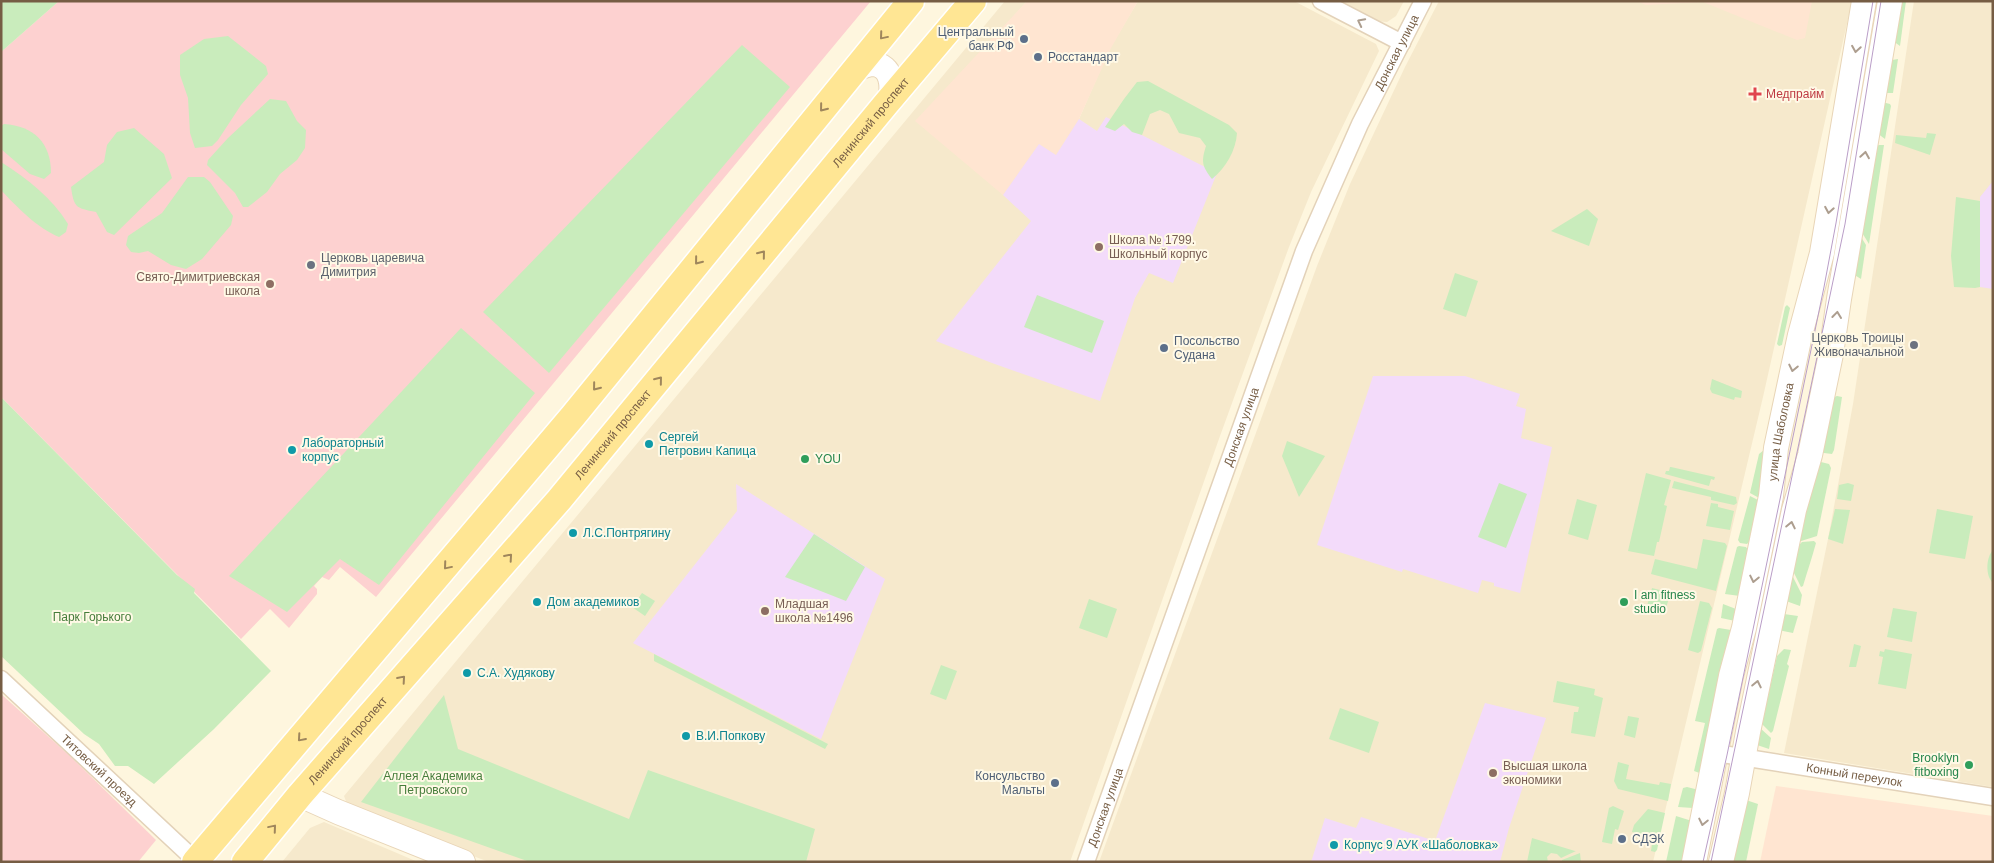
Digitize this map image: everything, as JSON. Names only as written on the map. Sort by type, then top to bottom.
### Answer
[{"type":"main road","points":[[195,861],[573,416],[911,1]]},
{"type":"main road","name":"Ленинский проспект","points":[[245,862],[300,795],[559,500],[973,1]]},
{"type":"main road","name":"улица Шаболовка","points":[[1694,862],[1772,496],[1776,448],[1800,335],[1822,253],[1864,1]]},
{"type":"main road","points":[[1721,862],[1738,793],[1743,758],[1794,510],[1810,455],[1832,354],[1839,299],[1890,1]]},
{"type":"main road","points":[[854,70],[871,64],[880,65],[884,68],[892,82],[889,101]]},
{"type":"main road","points":[[300,795],[456,861]]},
{"type":"street","points":[[1321,1],[1402,43]]},
{"type":"street","name":"Донская улица","points":[[1086,862],[1304,251],[1360,124],[1423,1]]},
{"type":"street","name":"Титовский проезд","points":[[1,679],[195,861]]},
{"type":"street","name":"Конный переулок","points":[[1716,753],[1993,797]]},
{"type":"street","points":[[1738,793],[1745,777],[1751,771],[1772,763]]},
{"type":"shaded area","points":[[59,1],[871,1],[376,597],[340,567],[329,580],[322,577],[314,586],[317,589],[317,594],[289,628],[270,609],[241,639],[1,397],[1,52]]},
{"type":"shaded area","points":[[1005,1],[1027,1],[1003,28],[1079,119],[1110,48],[1138,1],[1294,1],[1376,44],[1379,51],[1311,192],[1289,247],[1220,436],[1070,862],[489,862],[349,809],[344,796]]},
{"type":"shaded area","points":[[1027,1],[1138,1],[1111,48],[1079,119],[1056,155],[1039,144],[1003,195],[915,121]]},
{"type":"shaded area","points":[[1339,1],[1404,1],[1396,16],[1387,22],[1375,21]]},
{"type":"shaded area","points":[[1439,1],[1852,1],[1763,397],[1653,862],[1099,862],[1317,266],[1350,184],[1405,67]]},
{"type":"shaded area","points":[[1636,1],[1812,1],[1805,38],[1797,40],[1703,2],[1646,5]]},
{"type":"shaded area","points":[[1914,1],[1993,1],[1993,787],[1784,753],[1828,539],[1853,404]]},
{"type":"shaded area","name":"Школа № 1799. Школьный корпус","points":[[1106,117],[1217,173],[1173,283],[1149,273],[1135,298],[1100,401],[936,341],[1031,221],[1003,195],[1039,144],[1056,155],[1079,119],[1097,131]]},
{"type":"shaded area","points":[[1993,181],[1993,289],[1980,287],[1980,197]]},
{"type":"shaded area","points":[[1373,376],[1465,376],[1520,394],[1516,406],[1526,409],[1521,438],[1552,447],[1520,593],[1494,586],[1494,583],[1482,580],[1478,593],[1403,569],[1402,572],[1317,545]]},
{"type":"shaded area","name":"Младшая школа №1496","points":[[736,484],[885,579],[821,739],[633,643],[737,511]]},
{"type":"shaded area","points":[[1,694],[71,757],[156,840],[138,862],[1,862]]},
{"type":"shaded area","name":"Высшая школа экономики","points":[[1485,703],[1546,718],[1509,828],[1500,862],[1311,862],[1325,818],[1356,828],[1361,817],[1435,841]]},
{"type":"shaded area","points":[[1776,786],[1993,816],[1993,862],[1760,862]]},
{"type":"shaded area","points":[[324,822],[418,862],[282,862],[310,828]]},
{"type":"green space","points":[[1,1],[59,1],[1,52]]},
{"type":"green space","points":[[1899,1],[1906,1],[1900,46],[1893,41]]},
{"type":"green space","points":[[228,36],[266,66],[268,74],[241,105],[218,140],[212,146],[195,148],[190,133],[188,98],[180,75],[180,55],[204,39]]},
{"type":"green space","points":[[742,45],[790,87],[549,373],[483,312]]},
{"type":"green space","points":[[1898,59],[1893,93],[1884,93],[1892,60]]},
{"type":"green space","points":[[1148,81],[1229,125],[1237,133],[1235,146],[1229,158],[1222,170],[1212,179],[1203,164],[1206,146],[1200,138],[1179,133],[1169,114],[1160,110],[1150,114],[1142,135],[1132,132],[1124,124],[1115,131],[1105,127],[1137,82]]},
{"type":"green space","points":[[270,99],[286,101],[297,121],[306,130],[305,148],[297,160],[280,174],[267,192],[248,207],[243,207],[235,193],[207,165],[208,160],[228,138]]},
{"type":"green space","points":[[1882,102],[1891,106],[1885,139],[1877,133]]},
{"type":"green space","points":[[4,124],[24,128],[39,138],[48,153],[50,162],[51,173],[44,179],[30,174],[1,149],[1,126]]},
{"type":"green space","points":[[134,128],[164,154],[172,178],[114,235],[107,232],[96,212],[77,206],[73,199],[71,187],[104,162],[107,145],[117,132]]},
{"type":"green space","points":[[1927,133],[1936,134],[1930,155],[1895,143],[1896,135],[1926,138]]},
{"type":"green space","points":[[1884,145],[1869,244],[1861,231],[1875,147]]},
{"type":"green space","points":[[1,162],[21,175],[47,197],[68,224],[66,232],[59,237],[35,223],[1,190]]},
{"type":"green space","points":[[188,177],[204,177],[210,182],[233,216],[231,225],[202,259],[186,269],[171,265],[148,251],[131,252],[126,245],[128,236],[162,213]]},
{"type":"green space","points":[[1956,197],[1980,201],[1980,287],[1954,287],[1951,256]]},
{"type":"green space","points":[[1587,209],[1598,219],[1589,246],[1551,231]]},
{"type":"green space","points":[[1856,229],[1866,245],[1861,279],[1853,274]]},
{"type":"green space","points":[[1455,273],[1478,281],[1466,317],[1443,309]]},
{"type":"green space","points":[[1037,295],[1104,321],[1092,353],[1024,327]]},
{"type":"green space","points":[[1787,305],[1790,308],[1782,345],[1779,346],[1777,344]]},
{"type":"green space","points":[[461,328],[535,393],[379,585],[340,559],[287,612],[229,576]]},
{"type":"green space","points":[[1712,379],[1742,391],[1741,398],[1735,397],[1734,400],[1712,393],[1710,389]]},
{"type":"green space","name":"Парк Горького","points":[[1,397],[177,575],[195,589],[194,593],[271,671],[214,729],[154,784],[128,766],[115,766],[99,744],[84,734],[1,656]]},
{"type":"green space","points":[[1842,397],[1834,450],[1832,454],[1816,452],[1832,398]]},
{"type":"green space","points":[[1287,441],[1325,456],[1299,497],[1282,456]]},
{"type":"green space","points":[[1764,450],[1761,499],[1750,493],[1759,454]]},
{"type":"green space","points":[[1813,460],[1829,464],[1831,468],[1817,536],[1798,542]]},
{"type":"green space","points":[[1670,467],[1715,477],[1714,480],[1711,479],[1709,486],[1665,474],[1666,471],[1669,471]]},
{"type":"green space","points":[[1646,473],[1671,480],[1664,505],[1667,506],[1659,542],[1657,542],[1654,556],[1628,551]]},
{"type":"green space","points":[[1674,481],[1736,497],[1737,503],[1734,505],[1711,500],[1711,497],[1672,488]]},
{"type":"green space","points":[[1499,483],[1527,494],[1506,548],[1478,537]]},
{"type":"green space","points":[[1848,483],[1854,485],[1851,501],[1837,499],[1839,485]]},
{"type":"green space","points":[[1750,496],[1758,500],[1747,544],[1740,543],[1738,540]]},
{"type":"green space","points":[[1577,499],[1597,505],[1588,540],[1568,534]]},
{"type":"green space","points":[[1711,503],[1734,511],[1730,530],[1706,526]]},
{"type":"green space","points":[[1835,509],[1850,510],[1843,544],[1828,539]]},
{"type":"green space","points":[[1937,509],[1973,516],[1965,559],[1929,553]]},
{"type":"green space","points":[[814,534],[865,567],[846,601],[785,577]]},
{"type":"green space","points":[[1703,539],[1725,543],[1727,546],[1716,591],[1651,574],[1655,559],[1697,569]]},
{"type":"green space","points":[[1814,541],[1816,543],[1803,586],[1801,587],[1793,571],[1799,545],[1802,542]]},
{"type":"green space","points":[[1737,547],[1746,547],[1748,550],[1743,574],[1749,580],[1740,596],[1725,594]]},
{"type":"green space","points":[[1993,550],[1993,583],[1990,580],[1987,566]]},
{"type":"green space","points":[[1791,573],[1802,595],[1800,606],[1786,601]]},
{"type":"green space","points":[[1652,588],[1691,598],[1691,600],[1670,595],[1665,611],[1647,606]]},
{"type":"green space","points":[[642,593],[655,601],[645,616],[632,607]]},
{"type":"green space","points":[[1089,599],[1117,609],[1107,638],[1079,628]]},
{"type":"green space","points":[[1700,601],[1709,603],[1712,608],[1701,651],[1698,653],[1688,650]]},
{"type":"green space","points":[[1723,604],[1736,609],[1740,622],[1721,618]]},
{"type":"green space","points":[[1893,608],[1917,612],[1912,642],[1887,637]]},
{"type":"green space","points":[[1784,614],[1798,616],[1793,633],[1773,629]]},
{"type":"green space","points":[[1717,629],[1737,631],[1705,775],[1694,771],[1705,723],[1695,721]]},
{"type":"green space","points":[[1854,644],[1861,646],[1856,667],[1849,667]]},
{"type":"green space","points":[[1784,649],[1791,650],[1787,664],[1789,666],[1771,733],[1762,724],[1777,656]]},
{"type":"green space","points":[[1885,649],[1912,654],[1906,689],[1878,684],[1883,657],[1879,656],[1880,651],[1884,652]]},
{"type":"green space","points":[[654,654],[828,744],[825,749],[654,661]]},
{"type":"green space","points":[[941,665],[957,671],[946,700],[930,694]]},
{"type":"green space","points":[[1557,681],[1595,689],[1594,695],[1603,698],[1595,737],[1571,733],[1574,712],[1578,712],[1579,707],[1553,702]]},
{"type":"green space","name":"Аллея Академика Петровского","points":[[444,695],[458,749],[629,819],[648,770],[815,829],[806,862],[530,862],[361,802]]},
{"type":"green space","points":[[1340,708],[1379,722],[1369,753],[1329,739]]},
{"type":"green space","points":[[1628,716],[1639,718],[1635,738],[1624,735]]},
{"type":"green space","points":[[1759,727],[1771,738],[1769,749],[1757,745]]},
{"type":"green space","points":[[1618,762],[1629,765],[1626,779],[1659,785],[1660,782],[1671,784],[1668,801],[1618,789],[1614,781]]},
{"type":"green space","points":[[1687,787],[1703,791],[1693,808],[1678,807],[1683,788]]},
{"type":"green space","points":[[1743,799],[1758,804],[1746,862],[1726,862]]},
{"type":"green space","points":[[1613,806],[1624,811],[1618,830],[1615,829],[1612,844],[1602,842],[1609,808]]},
{"type":"green space","points":[[1648,809],[1665,813],[1655,852],[1651,851],[1653,837],[1632,832],[1634,825]]},
{"type":"green space","points":[[1676,816],[1692,821],[1690,862],[1666,862]]},
{"type":"green space","points":[[1532,838],[1576,851],[1561,858],[1557,854],[1551,853],[1547,857],[1548,862],[1527,862]]},
{"type":"green space","points":[[1580,853],[1581,862],[1562,862],[1562,860]]},
{"type":"tram line","points":[[1703,862],[1824,287],[1873,1]]},
{"type":"tram line","points":[[1711,862],[1845,224],[1881,1]]},
{"type":"place","name":"Центральный банк РФ","points":[[1024,39]]},
{"type":"place","name":"Росстандарт","points":[[1038,57]]},
{"type":"place","name":"Медпрайм","points":[[1755,94]]},
{"type":"place","name":"Школа № 1799. Школьный корпус","points":[[1099,247]]},
{"type":"place","name":"Церковь царевича Димитрия","points":[[311,265]]},
{"type":"place","name":"Свято-Димитриевская школа","points":[[270,284]]},
{"type":"place","name":"Церковь Троицы Живоначальной","points":[[1914,345]]},
{"type":"place","name":"Посольство Судана","points":[[1164,348]]},
{"type":"place","name":"Сергей Петрович Капица","points":[[649,444]]},
{"type":"place","name":"Лабораторный корпус","points":[[292,450]]},
{"type":"place","name":"YOU","points":[[805,459]]},
{"type":"place","name":"Л.С.Понтрягину","points":[[573,533]]},
{"type":"place","name":"Дом академиков","points":[[537,602]]},
{"type":"place","name":"I am fitness studio","points":[[1624,602]]},
{"type":"place","name":"Младшая школа №1496","points":[[765,611]]},
{"type":"place","name":"С.А. Худякову","points":[[467,673]]},
{"type":"place","name":"В.И.Попкову","points":[[686,736]]},
{"type":"place","name":"Brooklyn fitboxing","points":[[1969,765]]},
{"type":"place","name":"Высшая школа экономики","points":[[1493,773]]},
{"type":"place","name":"Консульство Мальты","points":[[1055,783]]},
{"type":"place","name":"СДЭК","points":[[1622,839]]},
{"type":"place","name":"Корпус 9 АУК «Шаболовка»","points":[[1334,845]]}]
